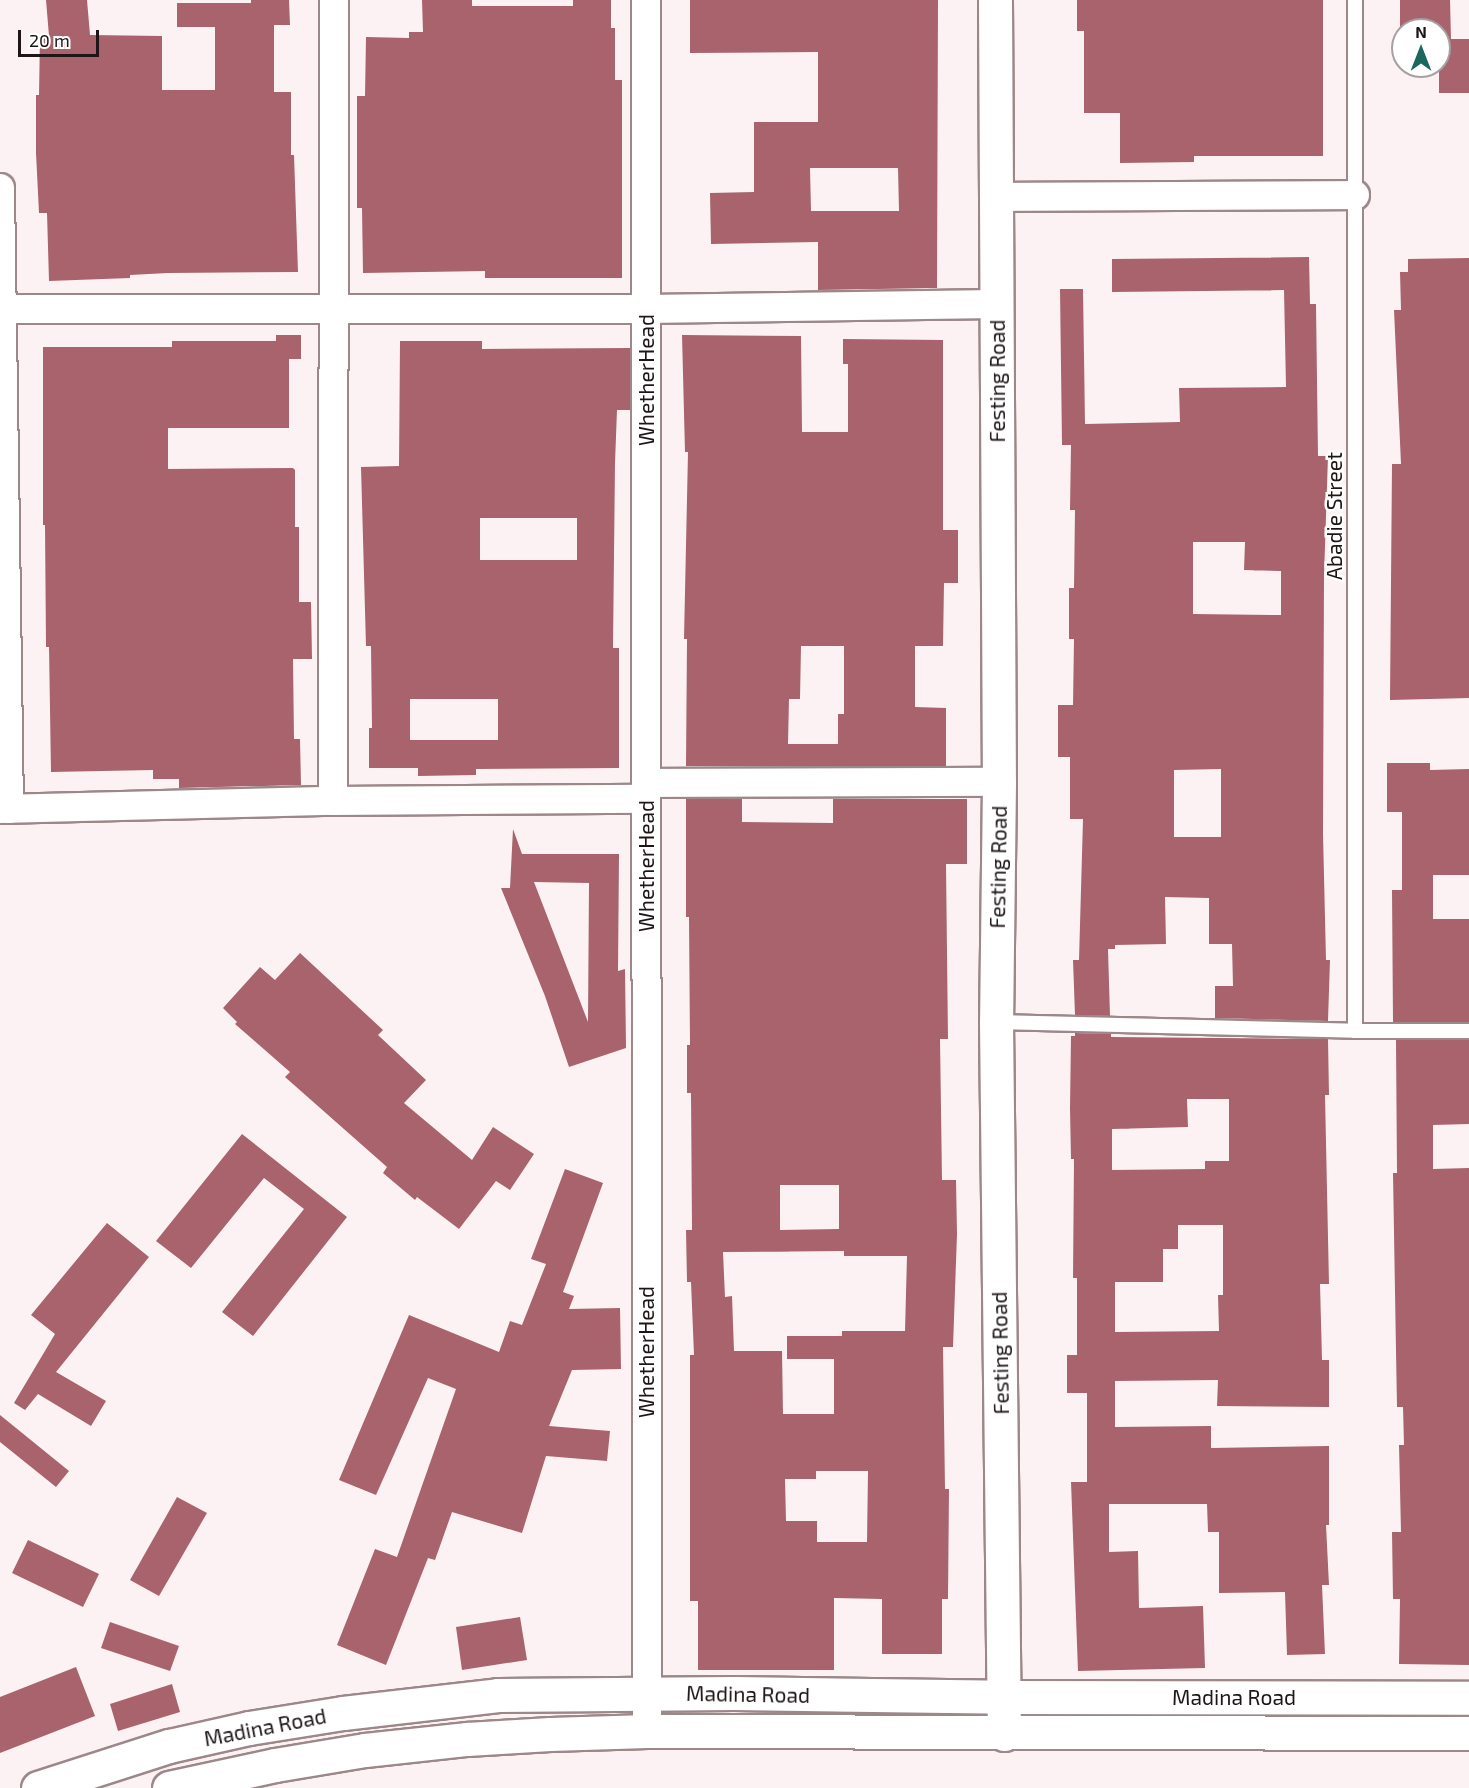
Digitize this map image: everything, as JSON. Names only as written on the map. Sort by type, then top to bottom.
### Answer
[{"type":"main road","name":"Festing Road","points":[[995,0],[999,782],[996,1022],[1004,1734]]},
{"type":"main road","name":"Madina Road","points":[[38,1788],[169,1746],[249,1728],[342,1713],[498,1695],[1469,1698]]},
{"type":"main road","name":"Madina Road","points":[[170,1788],[274,1765],[365,1750],[467,1739],[647,1731],[1004,1734],[1469,1733]]},
{"type":"street","points":[[333,801],[334,0]]},
{"type":"street","name":"WhetherHead","points":[[646,0],[647,1731]]},
{"type":"street","points":[[0,188],[4,809],[999,782]]},
{"type":"street","points":[[996,197],[1355,195]]},
{"type":"street","points":[[1,309],[646,309],[996,304]]},
{"type":"street","points":[[1362,1698],[1362,1732]]},
{"type":"lane","name":"Abadie Street","points":[[1354,0],[1355,1031]]},
{"type":"lane","points":[[996,1022],[1355,1031],[1469,1031]]},
{"type":"building","points":[[46,0],[87,0],[90,35],[162,36],[162,90],[215,90],[215,27],[177,27],[177,3],[251,3],[251,0],[289,0],[290,25],[274,25],[274,92],[291,92],[291,155],[294,155],[298,272],[168,273],[130,275],[130,278],[49,281],[47,213],[39,213],[36,153],[36,95],[39,95],[40,36],[49,36]]},
{"type":"building","points":[[422,0],[472,0],[472,6],[573,6],[573,0],[611,0],[611,28],[615,28],[615,80],[622,80],[622,278],[485,278],[485,271],[363,273],[362,208],[357,208],[357,96],[365,96],[366,37],[409,38],[409,32],[423,32]]},
{"type":"building","points":[[690,0],[938,0],[937,288],[818,290],[818,242],[711,244],[710,193],[754,192],[754,122],[818,122],[818,52],[690,53]],"holes":[[[810,168],[898,168],[899,211],[811,211]]]},
{"type":"building","points":[[1077,0],[1323,0],[1323,156],[1194,156],[1194,162],[1120,163],[1120,113],[1084,113],[1084,31],[1077,31]]},
{"type":"building","points":[[1400,0],[1450,0],[1450,18],[1400,18]]},
{"type":"building","points":[[1451,39],[1469,39],[1469,93],[1439,93],[1439,78],[1451,78]]},
{"type":"building","points":[[1309,257],[1310,304],[1316,304],[1318,456],[1328,456],[1324,576],[1323,834],[1326,960],[1330,960],[1328,1021],[1215,1018],[1215,986],[1233,986],[1232,944],[1209,944],[1209,898],[1165,897],[1166,944],[1115,945],[1115,949],[1108,949],[1110,1016],[1075,1015],[1073,960],[1079,960],[1083,819],[1070,819],[1070,757],[1058,757],[1058,705],[1073,705],[1074,639],[1069,639],[1069,588],[1074,588],[1075,510],[1070,510],[1071,445],[1062,445],[1060,289],[1083,289],[1085,424],[1180,422],[1179,388],[1286,387],[1284,290],[1112,292],[1112,259]],"holes":[[[1193,542],[1245,542],[1244,570],[1281,571],[1281,615],[1193,614]],[[1221,769],[1221,837],[1174,837],[1174,770]]]},
{"type":"building","points":[[1469,258],[1469,698],[1390,700],[1392,464],[1401,464],[1394,310],[1401,310],[1400,272],[1408,272],[1408,259]]},
{"type":"building","points":[[276,335],[301,335],[301,359],[289,359],[289,428],[168,428],[168,469],[293,468],[295,470],[295,527],[299,527],[299,602],[311,602],[312,659],[293,659],[294,739],[300,739],[301,785],[179,788],[179,779],[153,779],[153,770],[51,772],[49,647],[46,647],[45,525],[43,525],[43,347],[172,347],[172,341],[276,341]]},
{"type":"building","points":[[682,335],[801,336],[802,432],[848,432],[848,364],[843,364],[843,339],[943,340],[943,530],[958,530],[958,583],[944,583],[943,646],[915,646],[915,707],[946,708],[946,766],[686,766],[687,639],[684,639],[688,452],[685,452]],"holes":[[[801,646],[844,646],[844,714],[838,714],[838,744],[788,744],[789,699],[800,699]]]},
{"type":"building","points":[[400,341],[482,341],[482,349],[630,348],[630,410],[617,410],[615,463],[613,648],[619,648],[619,768],[476,769],[476,775],[418,776],[418,768],[369,768],[369,728],[372,728],[371,646],[366,646],[361,467],[399,466]],"holes":[[[480,518],[577,518],[577,560],[480,560]],[[410,699],[498,699],[498,740],[410,740]]]},
{"type":"building","points":[[1387,763],[1430,763],[1430,770],[1469,769],[1469,875],[1433,875],[1433,919],[1469,919],[1469,1022],[1393,1022],[1392,890],[1402,890],[1402,812],[1387,812]]},
{"type":"building","points":[[686,799],[742,799],[742,822],[833,823],[833,799],[967,799],[967,864],[946,864],[948,1039],[940,1039],[942,1180],[956,1180],[957,1234],[953,1347],[943,1347],[945,1489],[949,1489],[948,1599],[942,1599],[942,1654],[882,1654],[882,1599],[834,1598],[834,1670],[698,1670],[698,1601],[690,1601],[690,1355],[694,1355],[691,1282],[687,1282],[686,1230],[692,1230],[691,1093],[687,1093],[687,1045],[690,1045],[689,917],[686,917]],"holes":[[[780,1185],[839,1185],[839,1229],[780,1230]],[[844,1251],[844,1256],[907,1256],[905,1331],[842,1331],[842,1336],[787,1336],[787,1359],[834,1359],[834,1414],[783,1414],[782,1351],[734,1351],[732,1296],[725,1297],[723,1252]],[[816,1471],[868,1471],[867,1542],[817,1542],[817,1521],[786,1521],[785,1479],[816,1479]]]},
{"type":"building","points":[[513,829],[522,854],[619,854],[618,971],[625,969],[626,1048],[569,1067],[545,996],[501,888],[510,888]],"holes":[[[534,882],[589,883],[588,1022]]]},
{"type":"building","points":[[300,953],[383,1030],[378,1035],[426,1080],[404,1103],[472,1160],[493,1127],[534,1154],[510,1190],[496,1181],[459,1229],[417,1197],[415,1200],[383,1173],[387,1167],[285,1077],[290,1072],[235,1024],[237,1022],[223,1008],[260,967],[275,980]]},
{"type":"building","points":[[1075,1033],[1111,1034],[1111,1037],[1328,1039],[1329,1095],[1325,1095],[1329,1284],[1320,1284],[1322,1360],[1329,1360],[1329,1407],[1217,1406],[1218,1380],[1115,1381],[1115,1427],[1211,1426],[1211,1448],[1329,1446],[1329,1525],[1326,1525],[1329,1585],[1322,1585],[1325,1654],[1287,1655],[1285,1592],[1219,1593],[1219,1532],[1208,1532],[1207,1504],[1109,1504],[1109,1552],[1138,1551],[1139,1608],[1203,1606],[1205,1668],[1078,1671],[1071,1482],[1087,1482],[1087,1393],[1067,1393],[1067,1355],[1077,1355],[1077,1278],[1073,1278],[1074,1159],[1071,1159],[1070,1108],[1071,1036],[1075,1036]],"holes":[[[1187,1099],[1229,1099],[1229,1161],[1205,1161],[1205,1169],[1112,1170],[1112,1129],[1188,1127]],[[1178,1225],[1223,1225],[1223,1295],[1218,1295],[1219,1331],[1115,1332],[1115,1282],[1163,1282],[1163,1249],[1178,1249]]]},
{"type":"building","points":[[1396,1040],[1469,1040],[1469,1124],[1433,1125],[1433,1169],[1469,1168],[1469,1665],[1399,1664],[1400,1599],[1393,1599],[1392,1532],[1401,1532],[1399,1445],[1404,1445],[1403,1407],[1397,1407],[1393,1173],[1397,1173]]},
{"type":"building","points":[[242,1134],[347,1217],[253,1336],[222,1312],[304,1209],[264,1178],[191,1268],[156,1241]]},
{"type":"building","points":[[565,1169],[603,1183],[563,1292],[574,1296],[569,1309],[620,1308],[621,1369],[572,1370],[549,1426],[610,1431],[607,1461],[546,1456],[522,1533],[452,1512],[435,1560],[428,1558],[386,1665],[337,1645],[375,1549],[397,1557],[456,1389],[428,1378],[376,1495],[339,1480],[409,1315],[499,1352],[510,1321],[522,1325],[546,1264],[531,1259]]},
{"type":"building","points":[[107,1223],[149,1257],[56,1372],[106,1401],[91,1426],[38,1394],[25,1410],[14,1403],[55,1334],[31,1315]]},
{"type":"building","points":[[0,1415],[69,1471],[56,1487],[0,1442]]},
{"type":"building","points":[[177,1497],[207,1513],[159,1596],[130,1580]]},
{"type":"building","points":[[28,1540],[99,1574],[83,1607],[12,1573]]},
{"type":"building","points":[[520,1617],[527,1660],[462,1670],[456,1627]]},
{"type":"building","points":[[110,1622],[179,1646],[170,1671],[101,1648]]},
{"type":"building","points":[[76,1667],[95,1716],[0,1753],[0,1697]]},
{"type":"building","points":[[172,1684],[180,1712],[118,1731],[110,1704]]}]
